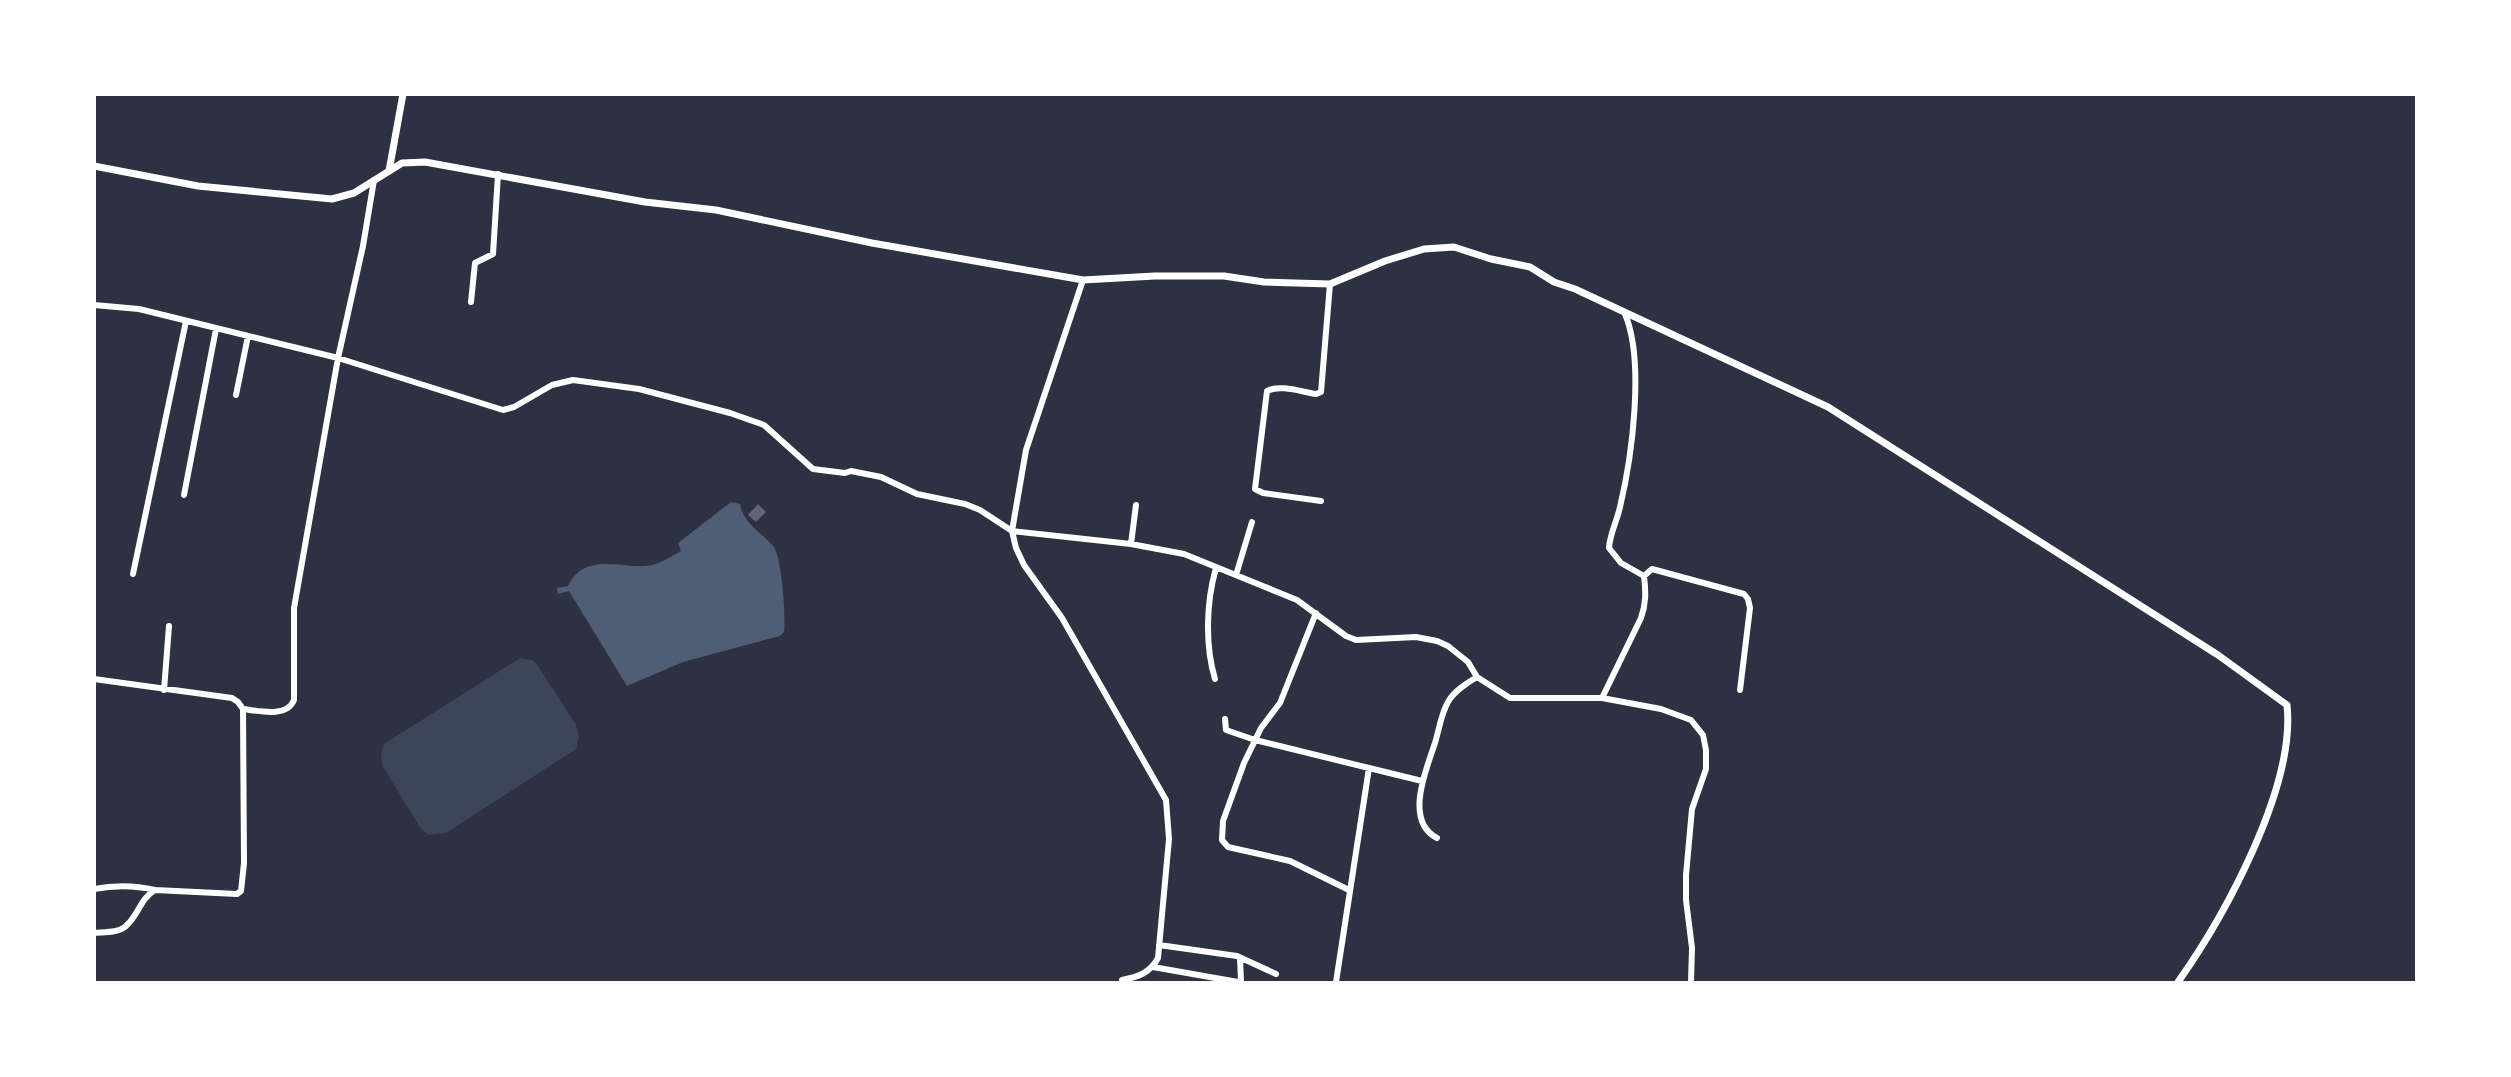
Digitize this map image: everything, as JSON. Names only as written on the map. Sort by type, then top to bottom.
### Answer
[{"type":"street","points":[[389,171],[403,94]]},
{"type":"street","points":[[94,166],[198,186],[332,199],[354,193],[402,163],[425,162],[645,202],[716,210],[872,243],[1083,280],[1224,276],[1264,282],[1330,285],[1385,261],[1424,249],[1454,247],[1491,259],[1530,267],[1553,282],[1575,289],[1828,407],[2218,655],[2287,705],[2288,736],[2266,821],[2205,944],[2178,982]]},
{"type":"street","points":[[471,302],[475,263],[493,254],[498,174]]},
{"type":"street","points":[[243,709],[288,710],[294,700],[294,608],[338,358],[363,246],[374,180]]},
{"type":"street","points":[[1083,280],[1026,450],[1012,531],[1024,565],[1062,618],[1166,800],[1169,839],[1158,958],[1153,967],[1138,977],[1113,982]]},
{"type":"street","points":[[1321,501],[1262,493],[1255,489],[1268,391],[1271,388],[1280,388],[1316,394],[1321,392],[1330,285]]},
{"type":"street","points":[[94,305],[139,309],[338,358],[503,410],[514,407],[552,385],[573,380],[639,389],[730,412],[764,425],[813,469],[845,473],[851,471],[881,477],[917,494],[965,504],[980,510],[1012,531],[1131,544],[1184,554],[1297,600],[1346,636],[1356,640],[1437,640],[1468,662],[1477,677],[1510,698],[1602,698],[1661,709],[1690,720],[1703,735],[1706,769],[1692,809],[1686,876],[1692,948],[1691,982]]},
{"type":"street","points":[[1625,314],[1633,338],[1632,445],[1609,548],[1621,563],[1644,576]]},
{"type":"street","points":[[133,574],[186,321]]},
{"type":"street","points":[[184,495],[216,329]]},
{"type":"street","points":[[236,395],[248,336]]},
{"type":"street","points":[[1131,544],[1136,505]]},
{"type":"street","points":[[1236,575],[1252,522]]},
{"type":"street","points":[[1215,679],[1211,666],[1208,630],[1216,569]]},
{"type":"street","points":[[1644,576],[1652,569],[1744,594],[1750,608],[1740,690]]},
{"type":"street","points":[[1602,698],[1645,607],[1644,576]]},
{"type":"street","points":[[1316,613],[1280,703],[1255,740],[1244,763],[1223,821],[1223,844],[1290,861],[1349,890]]},
{"type":"street","points":[[164,690],[169,626]]},
{"type":"street","points":[[1437,838],[1424,829],[1421,816],[1422,781],[1449,699],[1477,677]]},
{"type":"street","points":[[94,679],[232,698],[238,702],[243,709],[244,863],[241,891],[237,894],[114,885],[94,889]]},
{"type":"street","points":[[1225,719],[1226,730],[1255,740],[1422,781]]},
{"type":"street","points":[[1336,982],[1369,768]]},
{"type":"street","points":[[94,933],[117,931],[127,926],[141,901],[155,890]]},
{"type":"street","points":[[1159,945],[1240,958],[1276,974]]},
{"type":"street","points":[[1153,967],[1239,982],[1240,958]]},
{"type":"shaded area","points":[[731,502],[740,504],[745,517],[776,552],[783,587],[784,632],[780,636],[683,662],[627,686],[569,591],[558,594],[557,588],[568,586],[575,575],[593,565],[646,566],[664,560],[681,551],[678,543]]},
{"type":"shaded area","points":[[520,658],[532,660],[537,664],[576,725],[579,737],[576,749],[446,833],[429,835],[421,829],[383,767],[381,755],[384,744]]},
{"type":"building","points":[[758,504],[766,512],[756,522],[748,515]]}]
